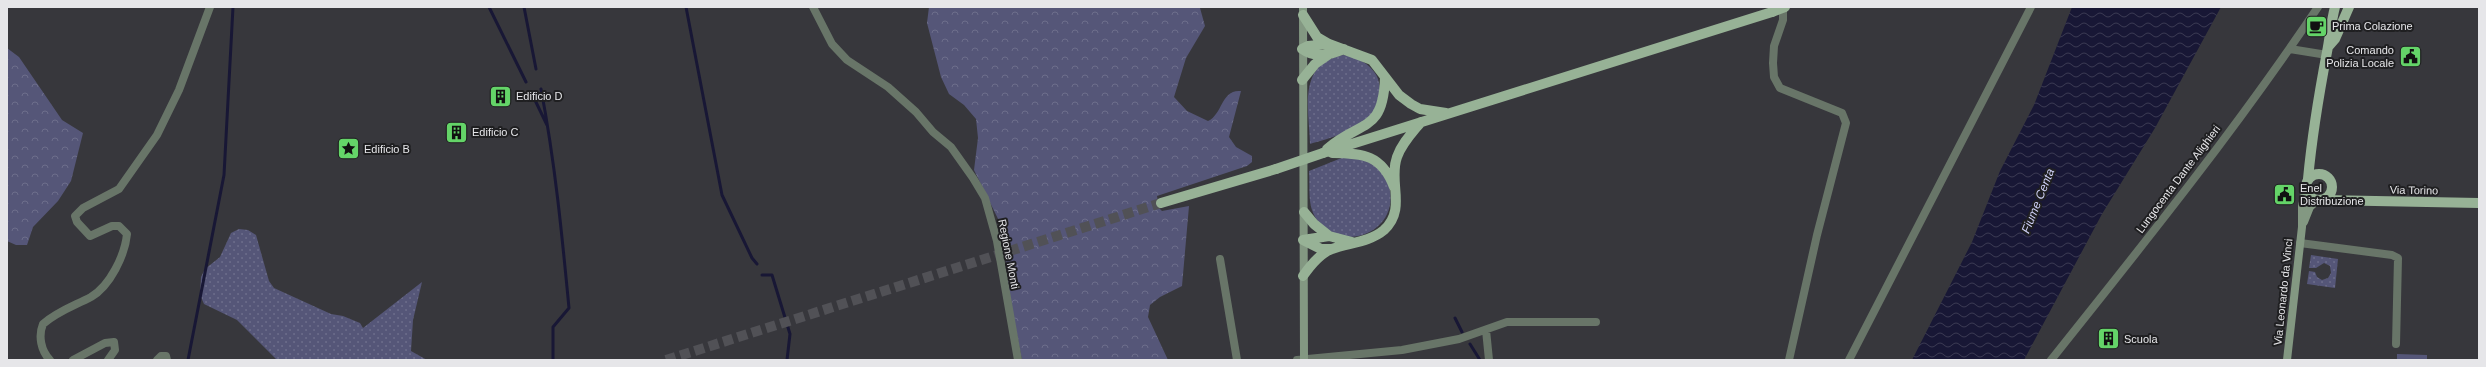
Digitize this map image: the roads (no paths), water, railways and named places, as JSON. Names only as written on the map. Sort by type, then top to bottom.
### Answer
[{"type":"main road","points":[[1161,203],[1276,169],[1784,7]]},
{"type":"main road","name":"Via Leonardo da Vinci","points":[[2287,360],[2302,227],[2302,206],[2307,184],[2311,147],[2330,26],[2335,7]]},
{"type":"main road","name":"Via Leonardo da Vinci","points":[[2327,51],[2335,39],[2349,7]]},
{"type":"main road","points":[[1302,11],[1304,360]]},
{"type":"main road","points":[[1302,11],[1317,37],[1329,50]]},
{"type":"main road","points":[[1302,49],[1309,54],[1329,50],[1344,50],[1372,60],[1399,95],[1411,104],[1420,109],[1450,114]]},
{"type":"main road","points":[[1302,80],[1329,50]]},
{"type":"main road","points":[[1323,153],[1337,141],[1365,126],[1377,115],[1382,105],[1385,78]]},
{"type":"main road","points":[[1396,192],[1397,158],[1406,140],[1421,122]]},
{"type":"main road","name":"Via Leonardo da Vinci","points":[[2311,147],[2316,164],[2325,174]]},
{"type":"main road","points":[[1303,276],[1312,264],[1330,250],[1370,238],[1383,230],[1393,217],[1398,202],[1391,177],[1380,164],[1369,156],[1359,153],[1323,153]]},
{"type":"main road","points":[[2333,185],[2332,192],[2321,200],[2310,196],[2307,184],[2317,173],[2325,174],[2333,185],[2349,200]]},
{"type":"main road","name":"Via Leonardo da Vinci","points":[[2302,227],[2310,207],[2321,200]]},
{"type":"main road","name":"Via Torino","points":[[2321,200],[2479,203]]},
{"type":"main road","points":[[1304,212],[1314,224],[1328,236]]},
{"type":"main road","points":[[1303,240],[1328,236],[1354,242]]},
{"type":"main road","points":[[1303,240],[1310,245],[1330,250]]},
{"type":"street","points":[[50,360],[44,352],[41,339],[43,324],[60,312],[100,291],[117,266],[126,240],[127,234],[119,226],[112,226],[90,236],[77,222],[75,216],[83,208],[119,189],[157,135],[179,90],[210,7]]},
{"type":"street","name":"Regione Monti","points":[[814,7],[832,44],[847,60],[888,87],[945,141],[965,166],[985,198],[997,241],[1018,360]]},
{"type":"street","points":[[1784,7],[1783,20],[1774,46],[1774,76],[1780,88],[1842,113],[1846,123],[1817,235],[1789,360]]},
{"type":"street","points":[[1849,360],[2031,7]]},
{"type":"street","name":"Lungocenta Dante Alighieri","points":[[2051,360],[2123,270],[2290,49],[2318,7]]},
{"type":"street","points":[[2290,49],[2327,51]]},
{"type":"street","points":[[2300,243],[2392,255],[2398,258],[2396,344]]},
{"type":"street","points":[[1220,258],[1237,360]]},
{"type":"street","points":[[1297,360],[1402,350],[1459,339],[1506,322],[1596,322]]},
{"type":"street","points":[[1486,330],[1489,360]]},
{"type":"street","points":[[73,360],[105,342],[114,342],[116,350],[108,360]]},
{"type":"street","points":[[157,360],[161,356],[166,356],[167,360]]},
{"type":"water","name":"Fiume Centa","points":[[2072,7],[2221,7],[2155,128],[2102,214],[2024,360],[1912,360],[1972,242],[2000,171],[2034,105]]},
{"type":"waterway","points":[[188,360],[224,175],[233,7]]},
{"type":"waterway","points":[[489,7],[526,82]]},
{"type":"waterway","points":[[524,7],[536,69]]},
{"type":"waterway","points":[[686,7],[722,195],[752,258],[757,264]]},
{"type":"waterway","points":[[541,89],[554,171],[569,308],[553,327],[553,360]]},
{"type":"waterway","points":[[533,96],[547,125]]},
{"type":"waterway","points":[[762,275],[772,275],[790,334],[787,360]]},
{"type":"waterway","points":[[1455,318],[1462,332]]},
{"type":"waterway","points":[[1470,344],[1480,360]]},
{"type":"tunnel","points":[[666,360],[1161,203]]},
{"type":"place","name":"Prima Colazione","points":[[2316,26]]},
{"type":"place","name":"Comando Polizia Locale","points":[[2410,56]]},
{"type":"place","name":"Edificio D","points":[[500,96]]},
{"type":"place","name":"Edificio C","points":[[456,132]]},
{"type":"place","name":"Edificio B","points":[[349,149]]},
{"type":"place","name":"Enel Distribuzione","points":[[2285,194]]},
{"type":"place","name":"Scuola","points":[[2108,339]]}]
